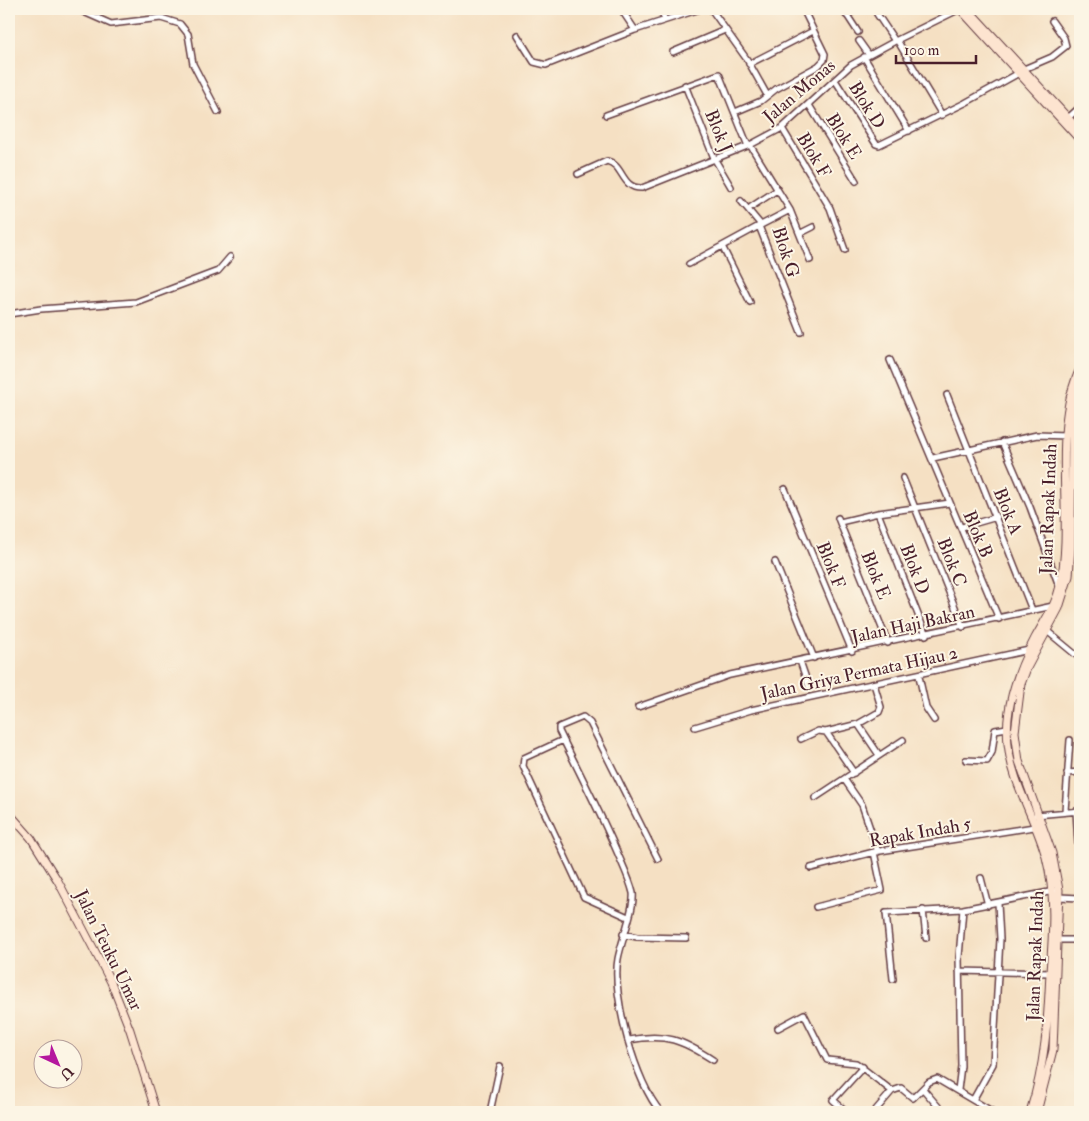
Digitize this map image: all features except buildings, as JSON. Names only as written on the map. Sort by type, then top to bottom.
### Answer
[{"type":"main road","points":[[960,9],[1022,71]]},
{"type":"main road","points":[[968,9],[1065,118],[1080,131]]},
{"type":"main road","points":[[1065,118],[1080,140]]},
{"type":"main road","name":"Jalan Rapak Indah","points":[[1030,1112],[1043,1064],[1048,1022],[1057,893],[1045,854],[1034,827],[1034,816],[1017,753],[1012,715],[1016,682],[1029,650],[1053,606],[1060,587],[1064,548],[1066,415],[1072,389],[1080,369]]},
{"type":"main road","name":"Jalan Rapak Indah","points":[[1037,1112],[1052,1050],[1058,940],[1057,893],[1052,853],[1012,763],[1007,728],[1021,684],[1063,598],[1069,576],[1072,432],[1074,406],[1080,384]]},
{"type":"main road","name":"Jalan Teuku Umar","points":[[9,813],[31,838],[58,881],[111,982],[130,1030],[156,1112]]},
{"type":"street","points":[[77,9],[111,24],[161,18],[180,24],[188,34],[193,64],[218,112]]},
{"type":"street","points":[[621,9],[635,30]]},
{"type":"street","points":[[660,9],[665,20]]},
{"type":"street","points":[[517,35],[534,62],[546,65],[635,30],[699,9]]},
{"type":"street","points":[[711,9],[749,64],[767,95]]},
{"type":"street","points":[[735,112],[760,101],[767,95],[818,66],[826,58],[803,9]]},
{"type":"street","points":[[843,9],[858,32]]},
{"type":"street","points":[[846,15],[858,9]]},
{"type":"street","name":"Jalan Monas","points":[[578,174],[607,161],[614,165],[628,184],[632,187],[642,188],[749,145],[782,128],[835,80],[866,56],[960,9]]},
{"type":"street","points":[[877,14],[896,40],[942,115]]},
{"type":"street","points":[[859,41],[909,131],[1052,57],[1066,46],[1064,38],[1052,21]]},
{"type":"street","points":[[673,52],[725,30]]},
{"type":"street","points":[[749,64],[813,31]]},
{"type":"street","name":"Blok G","points":[[685,85],[719,74],[749,145],[790,210],[760,225],[801,332]]},
{"type":"street","name":"Blok D","points":[[835,80],[876,144],[879,146],[909,131]]},
{"type":"street","points":[[606,115],[685,85]]},
{"type":"street","name":"Blok J","points":[[685,85],[714,158],[731,187]]},
{"type":"street","name":"Blok E","points":[[809,105],[856,181]]},
{"type":"street","points":[[1065,118],[1080,107]]},
{"type":"street","name":"Blok F","points":[[782,128],[830,208],[845,250]]},
{"type":"street","points":[[751,208],[777,190]]},
{"type":"street","points":[[689,264],[760,225],[741,201]]},
{"type":"street","points":[[790,210],[801,233],[810,260]]},
{"type":"street","points":[[801,233],[813,227]]},
{"type":"street","points":[[722,246],[750,302]]},
{"type":"street","points":[[9,314],[41,309],[136,302],[218,271],[230,257]]},
{"type":"street","name":"Blok B","points":[[890,360],[933,458],[999,619]]},
{"type":"street","name":"Blok A","points":[[947,395],[967,451],[997,517],[1032,610]]},
{"type":"street","points":[[933,458],[1036,435],[1066,436]]},
{"type":"street","points":[[1002,442],[1030,507],[1060,587]]},
{"type":"street","name":"Blok C","points":[[903,478],[963,627]]},
{"type":"street","name":"Blok F","points":[[785,488],[852,651]]},
{"type":"street","points":[[878,513],[950,503]]},
{"type":"street","name":"Blok D","points":[[878,513],[926,635]]},
{"type":"street","name":"Blok E","points":[[878,513],[839,520],[888,643]]},
{"type":"street","points":[[962,527],[997,517]]},
{"type":"street","points":[[775,562],[814,658]]},
{"type":"street","name":"Jalan Haji Bakran","points":[[638,707],[730,675],[852,651],[1053,606]]},
{"type":"street","points":[[1047,631],[1076,655]]},
{"type":"street","name":"Jalan Griya Permata Hijau 2","points":[[695,728],[752,710],[919,676],[1029,650]]},
{"type":"street","points":[[800,661],[809,687]]},
{"type":"street","points":[[919,676],[926,708],[934,720]]},
{"type":"street","points":[[800,739],[818,731],[826,732],[858,724],[881,710],[874,684]]},
{"type":"street","points":[[658,859],[588,720],[582,717],[559,727],[563,740],[604,822],[630,885],[633,898],[617,960],[616,982],[629,1040],[644,1085],[661,1112]]},
{"type":"street","points":[[858,724],[879,755]]},
{"type":"street","points":[[966,760],[987,761],[992,752],[993,732],[999,728],[1007,728]]},
{"type":"street","points":[[826,732],[854,773]]},
{"type":"street","points":[[563,740],[524,758],[523,766],[584,897],[628,917]]},
{"type":"street","points":[[815,798],[903,740]]},
{"type":"street","points":[[1065,812],[1070,740]]},
{"type":"street","points":[[1068,772],[1080,772]]},
{"type":"street","points":[[816,907],[882,890],[876,852],[862,805],[844,779]]},
{"type":"street","points":[[1034,816],[1078,811],[1078,844],[1080,846]]},
{"type":"street","name":"Rapak Indah 5","points":[[811,868],[876,852],[1034,827]]},
{"type":"street","points":[[981,878],[988,905]]},
{"type":"street","points":[[894,979],[886,914],[924,910],[963,910],[1057,893],[1080,898]]},
{"type":"street","points":[[973,1100],[993,1064],[1000,938],[998,903]]},
{"type":"street","points":[[924,910],[926,938]]},
{"type":"street","points":[[958,1090],[961,1066],[959,971],[963,910]]},
{"type":"street","points":[[623,934],[637,937],[686,938]]},
{"type":"street","points":[[1058,940],[1080,940]]},
{"type":"street","points":[[959,971],[1050,973]]},
{"type":"street","points":[[778,1028],[804,1014],[826,1060],[856,1063],[892,1091]]},
{"type":"street","points":[[629,1040],[656,1037],[671,1038],[681,1041],[713,1060]]},
{"type":"street","points":[[490,1112],[500,1066]]},
{"type":"street","points":[[847,1112],[833,1100],[863,1067]]},
{"type":"street","points":[[874,1112],[892,1091],[900,1088],[913,1098],[929,1082],[937,1080],[958,1090],[993,1112]]},
{"type":"street","points":[[923,1089],[942,1111]]}]
